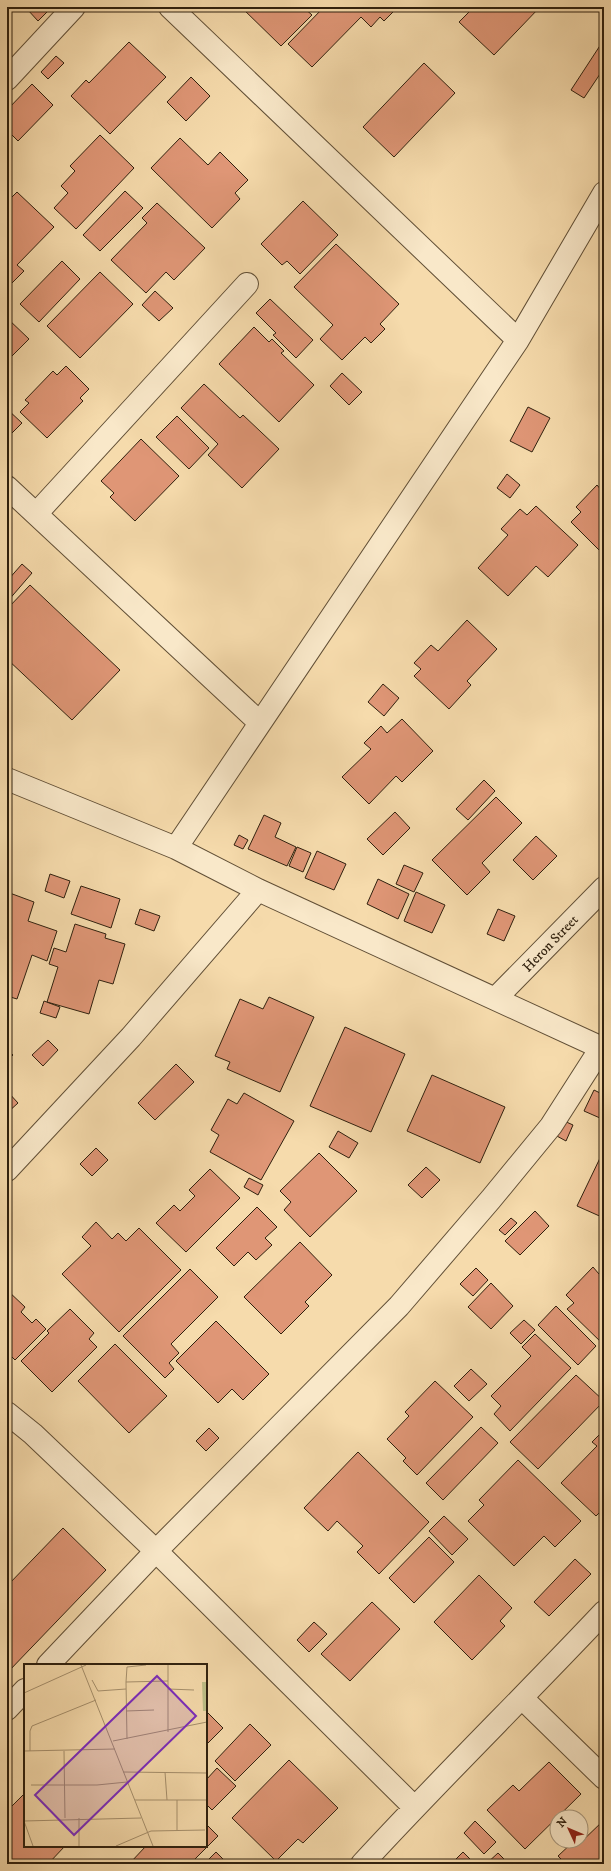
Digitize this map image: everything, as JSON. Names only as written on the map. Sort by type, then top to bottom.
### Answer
[{"type":"street","points":[[7,78],[74,7]]},
{"type":"street","points":[[181,11],[518,340]]},
{"type":"street","points":[[176,848],[259,722],[518,340],[604,193]]},
{"type":"street","points":[[36,514],[247,284]]},
{"type":"street","points":[[7,487],[259,722]]},
{"type":"street","points":[[7,779],[176,848],[258,890],[603,1048],[551,1126],[491,1199],[399,1306],[156,1551],[49,1664]]},
{"type":"street","name":"Heron Street","points":[[495,999],[604,888]]},
{"type":"street","points":[[7,1170],[131,1037],[258,890]]},
{"type":"street","points":[[7,1413],[33,1434],[156,1551],[414,1807]]},
{"type":"street","points":[[362,1864],[414,1807],[522,1698],[604,1612]]},
{"type":"street","points":[[7,1709],[24,1691]]},
{"type":"street","points":[[522,1698],[604,1778]]},
{"type":"building","points":[[29,7],[52,7],[38,21],[27,9]]},
{"type":"building","points":[[241,7],[303,7],[312,15],[281,46]]},
{"type":"building","points":[[324,7],[398,7],[384,21],[380,17],[371,27],[361,17],[312,67],[288,44]]},
{"type":"building","points":[[474,7],[540,7],[494,55],[459,22]]},
{"type":"building","points":[[603,41],[604,68],[584,98],[571,90]]},
{"type":"building","points":[[129,42],[166,77],[110,134],[71,96],[86,80],[89,83]]},
{"type":"building","points":[[56,56],[64,63],[48,79],[41,72]]},
{"type":"building","points":[[424,63],[455,93],[394,157],[363,127]]},
{"type":"building","points":[[191,77],[210,96],[186,121],[167,102]]},
{"type":"building","points":[[32,84],[53,105],[18,141],[7,130],[7,110]]},
{"type":"building","points":[[100,135],[134,168],[76,229],[54,208],[68,193],[61,186],[75,171],[70,166]]},
{"type":"building","points":[[180,138],[208,165],[220,152],[248,180],[235,193],[240,199],[212,228],[151,168]]},
{"type":"building","points":[[125,191],[143,208],[100,251],[83,235]]},
{"type":"building","points":[[17,192],[54,227],[17,265],[24,271],[7,288],[7,202]]},
{"type":"building","points":[[303,201],[338,235],[300,274],[287,261],[282,265],[261,244]]},
{"type":"building","points":[[157,203],[205,248],[174,280],[166,272],[146,293],[111,260],[147,223],[142,218]]},
{"type":"building","points":[[336,244],[399,304],[380,324],[385,329],[371,343],[365,337],[342,360],[320,339],[333,325],[294,287]]},
{"type":"building","points":[[62,261],[80,279],[39,322],[20,304]]},
{"type":"building","points":[[100,272],[133,304],[80,358],[47,326]]},
{"type":"building","points":[[155,291],[173,308],[159,321],[142,305]]},
{"type":"building","points":[[270,299],[313,340],[296,358],[273,335],[276,333],[256,313]]},
{"type":"building","points":[[7,318],[29,339],[7,361]]},
{"type":"building","points":[[254,327],[269,342],[272,339],[284,351],[281,353],[314,385],[279,422],[219,364]]},
{"type":"building","points":[[66,366],[89,389],[80,398],[83,401],[47,438],[20,412],[29,403],[25,400],[53,371],[57,375]]},
{"type":"building","points":[[342,373],[362,392],[349,405],[330,386]]},
{"type":"building","points":[[204,384],[240,418],[243,415],[279,449],[242,488],[208,455],[218,444],[181,408]]},
{"type":"building","points":[[528,407],[550,418],[532,452],[510,441]]},
{"type":"building","points":[[7,409],[22,423],[7,438]]},
{"type":"building","points":[[177,416],[209,448],[189,469],[156,437]]},
{"type":"building","points":[[141,439],[179,476],[135,521],[110,497],[114,493],[101,481]]},
{"type":"building","points":[[507,474],[520,485],[510,498],[497,488]]},
{"type":"building","points":[[597,485],[602,491],[604,489],[604,555],[571,522],[581,512],[576,507]]},
{"type":"building","points":[[536,506],[578,545],[548,577],[536,566],[508,596],[478,568],[508,535],[501,529],[520,509],[527,515]]},
{"type":"building","points":[[22,564],[32,573],[7,602],[7,581]]},
{"type":"building","points":[[30,585],[120,670],[72,720],[7,659],[7,609]]},
{"type":"building","points":[[467,620],[497,649],[467,681],[471,685],[449,709],[414,676],[421,669],[414,663],[431,645],[438,651]]},
{"type":"building","points":[[383,684],[399,698],[384,716],[368,702]]},
{"type":"building","points":[[402,719],[433,751],[402,782],[396,776],[369,804],[342,777],[371,749],[364,743],[381,726],[387,733]]},
{"type":"building","points":[[484,780],[495,791],[468,820],[456,809]]},
{"type":"building","points":[[496,797],[522,823],[482,863],[490,872],[467,895],[432,860]]},
{"type":"building","points":[[395,812],[410,828],[383,855],[367,839]]},
{"type":"building","points":[[264,815],[281,823],[275,837],[296,847],[287,866],[248,849]]},
{"type":"building","points":[[239,835],[248,840],[243,849],[234,845]]},
{"type":"building","points":[[536,836],[557,856],[533,880],[513,860]]},
{"type":"building","points":[[297,847],[311,853],[303,872],[289,866]]},
{"type":"building","points":[[317,851],[346,864],[334,890],[305,878]]},
{"type":"building","points":[[404,865],[423,873],[414,892],[396,884]]},
{"type":"building","points":[[50,874],[70,881],[64,898],[45,891]]},
{"type":"building","points":[[378,879],[409,894],[398,919],[367,904]]},
{"type":"building","points":[[81,886],[120,899],[111,928],[71,914]]},
{"type":"building","points":[[7,892],[34,902],[28,921],[57,931],[47,961],[32,955],[17,999],[7,996]]},
{"type":"building","points":[[416,892],[445,905],[432,933],[404,921]]},
{"type":"building","points":[[140,909],[160,916],[154,931],[135,924]]},
{"type":"building","points":[[498,909],[515,916],[504,941],[487,934]]},
{"type":"building","points":[[75,924],[106,934],[105,938],[125,944],[113,984],[99,980],[89,1014],[47,1002],[58,967],[49,964],[54,948],[66,952]]},
{"type":"building","points":[[269,997],[314,1017],[280,1092],[227,1069],[230,1062],[215,1056],[240,999],[263,1009]]},
{"type":"building","points":[[44,1001],[60,1007],[56,1018],[40,1013]]},
{"type":"building","points":[[345,1027],[405,1054],[371,1132],[310,1106]]},
{"type":"building","points":[[48,1040],[58,1050],[43,1066],[32,1055]]},
{"type":"building","points":[[7,1049],[13,1055],[7,1061]]},
{"type":"building","points":[[176,1064],[194,1082],[155,1120],[138,1103]]},
{"type":"building","points":[[432,1075],[505,1107],[480,1163],[407,1131]]},
{"type":"building","points":[[594,1090],[604,1095],[604,1109],[600,1118],[584,1111]]},
{"type":"building","points":[[7,1091],[18,1103],[7,1113]]},
{"type":"building","points":[[244,1093],[294,1121],[261,1180],[210,1152],[219,1135],[211,1130],[228,1099],[237,1104]]},
{"type":"building","points":[[562,1120],[573,1125],[566,1141],[555,1135]]},
{"type":"building","points":[[338,1131],[358,1143],[349,1158],[329,1147]]},
{"type":"building","points":[[96,1148],[108,1160],[92,1176],[80,1164]]},
{"type":"building","points":[[319,1153],[357,1191],[310,1237],[284,1210],[291,1202],[280,1191]]},
{"type":"building","points":[[601,1156],[604,1158],[604,1218],[577,1206]]},
{"type":"building","points":[[426,1167],[440,1180],[422,1198],[408,1185]]},
{"type":"building","points":[[210,1169],[240,1198],[186,1252],[156,1223],[174,1205],[180,1211],[195,1196],[189,1190]]},
{"type":"building","points":[[249,1178],[263,1185],[258,1195],[244,1187]]},
{"type":"building","points":[[257,1207],[277,1227],[265,1238],[272,1245],[256,1260],[248,1252],[234,1266],[216,1248]]},
{"type":"building","points":[[535,1211],[549,1226],[520,1255],[505,1241]]},
{"type":"building","points":[[511,1218],[517,1223],[505,1235],[499,1230]]},
{"type":"building","points":[[96,1222],[112,1239],[118,1233],[126,1241],[139,1228],[181,1270],[119,1332],[62,1274],[91,1246],[82,1237]]},
{"type":"building","points":[[300,1242],[332,1275],[305,1302],[309,1306],[281,1334],[244,1297]]},
{"type":"building","points":[[593,1267],[599,1274],[604,1269],[604,1345],[567,1309],[574,1303],[566,1295]]},
{"type":"building","points":[[476,1268],[488,1280],[473,1296],[460,1284]]},
{"type":"building","points":[[190,1269],[218,1297],[171,1344],[179,1353],[169,1363],[174,1369],[165,1378],[123,1336]]},
{"type":"building","points":[[491,1283],[513,1306],[491,1329],[468,1307]]},
{"type":"building","points":[[7,1290],[25,1307],[21,1312],[32,1323],[36,1319],[46,1329],[15,1360],[7,1352]]},
{"type":"building","points":[[556,1306],[596,1346],[578,1365],[538,1325]]},
{"type":"building","points":[[70,1309],[94,1333],[89,1339],[97,1347],[52,1392],[21,1361],[49,1333],[47,1331]]},
{"type":"building","points":[[524,1320],[535,1330],[521,1344],[510,1333]]},
{"type":"building","points":[[216,1321],[269,1374],[243,1400],[232,1389],[218,1403],[176,1361]]},
{"type":"building","points":[[535,1334],[571,1368],[510,1431],[494,1414],[501,1406],[491,1396],[531,1356],[522,1347]]},
{"type":"building","points":[[115,1344],[167,1396],[129,1433],[78,1381]]},
{"type":"building","points":[[471,1369],[487,1384],[469,1401],[454,1386]]},
{"type":"building","points":[[576,1375],[604,1401],[538,1469],[510,1442]]},
{"type":"building","points":[[435,1381],[473,1417],[417,1475],[403,1461],[406,1458],[387,1439],[409,1416],[405,1412]]},
{"type":"building","points":[[481,1427],[498,1443],[443,1500],[426,1483]]},
{"type":"building","points":[[209,1428],[219,1438],[206,1451],[196,1441]]},
{"type":"building","points":[[604,1430],[604,1508],[596,1516],[561,1483],[597,1446],[592,1442]]},
{"type":"building","points":[[358,1452],[429,1522],[379,1574],[357,1552],[363,1546],[337,1521],[328,1531],[304,1508]]},
{"type":"building","points":[[518,1460],[581,1521],[555,1547],[544,1536],[514,1566],[468,1521],[484,1505],[479,1500]]},
{"type":"building","points":[[444,1516],[468,1539],[452,1555],[429,1531]]},
{"type":"building","points":[[63,1528],[106,1570],[7,1673],[7,1586]]},
{"type":"building","points":[[429,1537],[454,1562],[414,1603],[389,1578]]},
{"type":"building","points":[[7,1539],[12,1544],[7,1549]]},
{"type":"building","points":[[575,1559],[591,1574],[549,1616],[534,1602]]},
{"type":"building","points":[[479,1575],[512,1608],[500,1621],[505,1626],[472,1660],[434,1622]]},
{"type":"building","points":[[372,1602],[400,1629],[350,1681],[321,1654]]},
{"type":"building","points":[[314,1622],[327,1634],[309,1652],[297,1640]]},
{"type":"building","points":[[207,1712],[223,1728],[207,1744]]},
{"type":"building","points":[[250,1724],[271,1745],[235,1781],[215,1761]]},
{"type":"building","points":[[289,1760],[338,1808],[303,1843],[298,1839],[276,1861],[232,1818]]},
{"type":"building","points":[[549,1762],[581,1794],[566,1809],[549,1809],[549,1825],[525,1849],[487,1810],[513,1785],[519,1791]]},
{"type":"building","points":[[217,1768],[236,1786],[212,1810],[207,1805],[207,1779]]},
{"type":"building","points":[[23,1795],[24,1847],[64,1847],[48,1864],[12,1864],[7,1859],[7,1811]]},
{"type":"building","points":[[604,1820],[604,1864],[566,1864],[558,1856],[565,1849],[589,1849],[589,1834]]},
{"type":"building","points":[[475,1821],[496,1842],[484,1854],[464,1833]]},
{"type":"building","points":[[207,1825],[218,1836],[207,1847]]},
{"type":"building","points":[[145,1847],[207,1847],[190,1864],[186,1861],[183,1864],[130,1863]]},
{"type":"building","points":[[216,1852],[228,1864],[204,1864]]},
{"type":"building","points":[[463,1852],[475,1864],[451,1864]]},
{"type":"building","points":[[498,1853],[509,1864],[486,1864]]}]
